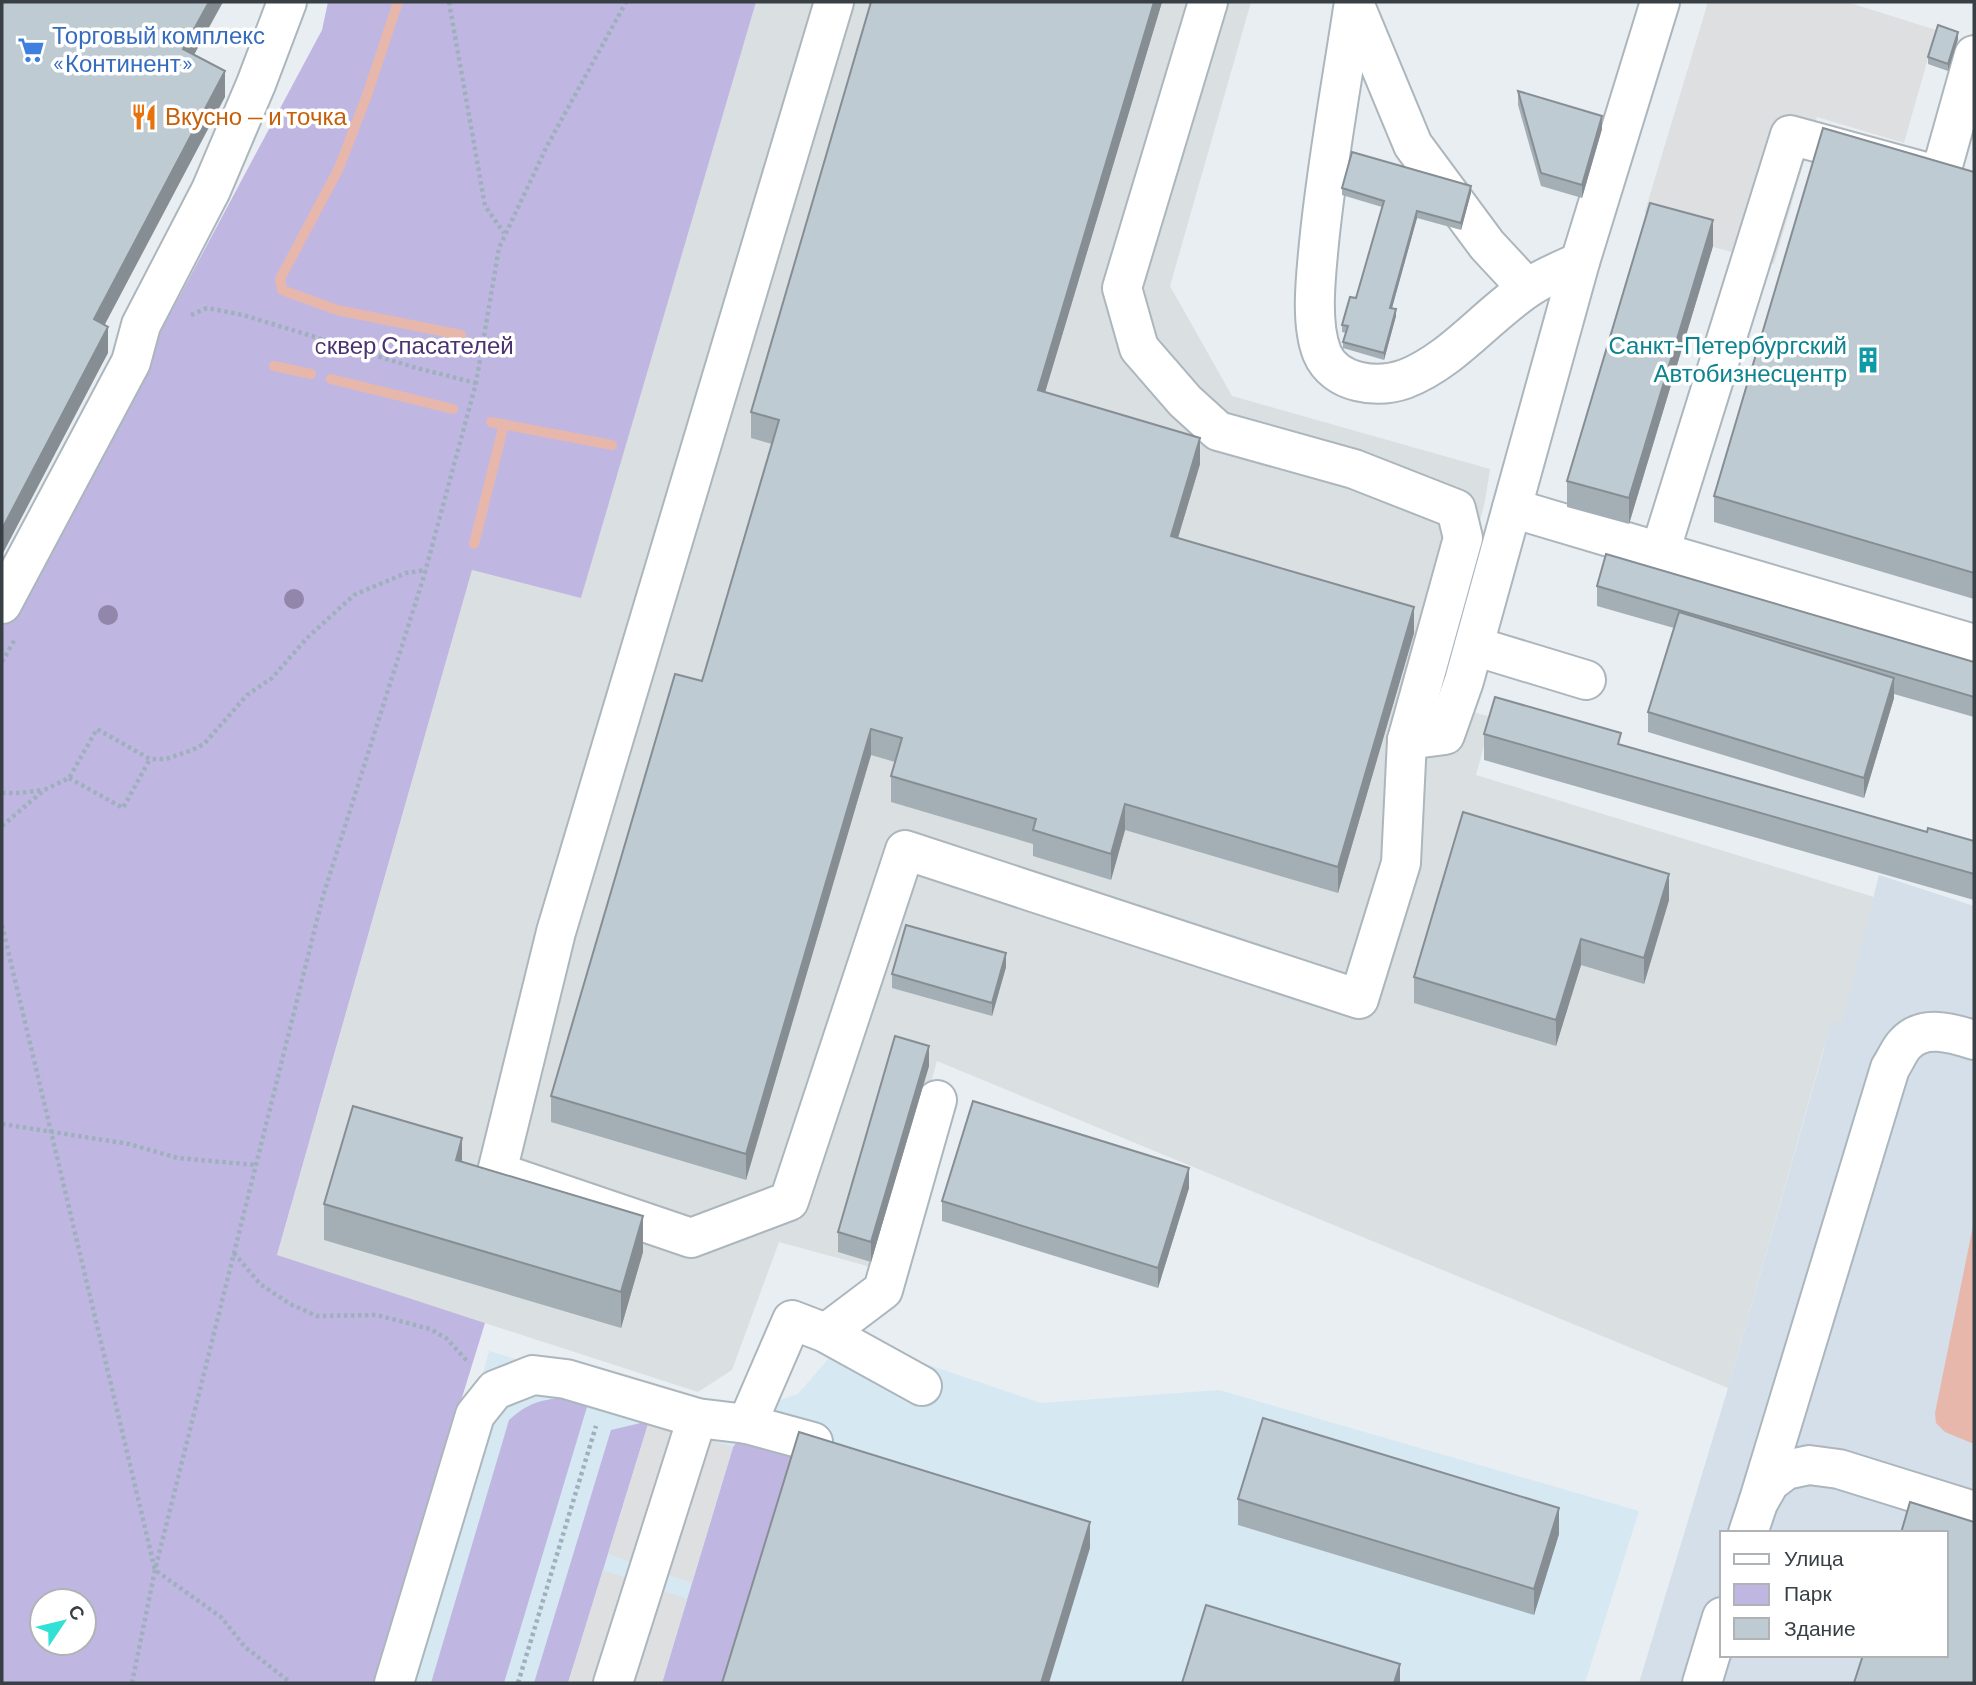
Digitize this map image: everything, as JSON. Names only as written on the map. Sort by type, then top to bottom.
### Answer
[{"type":"lane","points":[[11,617],[131,362],[141,325],[211,190],[287,2]]},
{"type":"lane","points":[[834,2],[556,933],[498,1172],[691,1238],[789,1201],[905,850],[1359,999],[1401,863],[1407,740],[1463,538],[1456,509],[1354,469],[1218,430],[1185,401],[1139,348],[1122,288],[1208,2]]},
{"type":"lane","points":[[1407,740],[1445,736],[1474,646],[1580,262],[1660,2]]},
{"type":"lane","points":[[1354,3],[1324,197],[1316,278],[1317,332],[1322,354],[1333,370],[1352,380],[1376,385],[1405,379],[1438,360],[1527,288],[1580,262]]},
{"type":"lane","points":[[1354,3],[1413,145],[1487,245],[1527,288]]},
{"type":"lane","points":[[1660,552],[1790,135],[1940,176],[1974,55]]},
{"type":"lane","points":[[1512,508],[1974,644]]},
{"type":"lane","points":[[1474,646],[1586,680]]},
{"type":"lane","points":[[1753,1518],[1890,1068],[1904,1044],[1921,1032],[1951,1032],[1974,1040]]},
{"type":"lane","points":[[825,1333],[883,1290],[937,1100]]},
{"type":"lane","points":[[747,1424],[792,1320],[825,1333],[922,1386]]},
{"type":"lane","points":[[394,1683],[475,1415],[495,1390],[533,1375],[566,1378],[698,1418],[747,1424],[813,1442]]},
{"type":"lane","points":[[613,1683],[698,1418]]},
{"type":"lane","points":[[1753,1518],[1770,1482],[1786,1470],[1820,1465],[1974,1511]]},
{"type":"lane","points":[[1702,1683],[1720,1624]]},
{"type":"path","points":[[449,2],[485,206],[505,234]]},
{"type":"path","points":[[132,1683],[155,1570],[323,896],[426,570],[476,383],[495,264],[505,234],[545,148],[626,2]]},
{"type":"path","points":[[187,319],[207,308],[243,315],[413,367],[476,383]]},
{"type":"path","points":[[2,826],[44,790],[69,778],[97,729],[150,759],[166,759],[204,744],[247,695],[272,678],[307,638],[354,595],[406,573],[426,570]]},
{"type":"path","points":[[2,663],[11,617]]},
{"type":"path","points":[[69,778],[122,808],[150,759]]},
{"type":"path","points":[[2,793],[44,790]]},
{"type":"path","points":[[2,926],[155,1570],[221,1616],[245,1647],[291,1683]]},
{"type":"path","points":[[2,1124],[129,1144],[178,1158],[255,1165]]},
{"type":"path","points":[[233,1252],[270,1293],[317,1316],[377,1314],[430,1329],[446,1338],[495,1390]]},
{"type":"path","points":[[518,1683],[606,1391]]},
{"type":"shaded area","points":[[756,2],[1251,2],[1170,286],[1232,396],[1490,469],[1485,501],[1448,647],[1438,703],[1492,717],[1476,775],[1874,897],[1841,1042],[1824,1047],[1728,1388],[937,1061],[878,1269],[779,1242],[732,1370],[698,1392],[277,1256],[472,570],[581,597]]},
{"type":"shaded area","points":[[1708,2],[1847,2],[1936,30],[1904,143],[1817,117],[1774,264],[1650,229],[1645,211]]},
{"type":"shaded area","points":[[1879,875],[1974,906],[1974,1683],[1639,1683],[1728,1388],[1832,1021],[1842,1023]]},
{"type":"shaded area","points":[[1974,1221],[1974,1444],[1945,1432],[1936,1423],[1935,1413]]},
{"type":"shaded area","points":[[847,1337],[1041,1403],[1219,1390],[1639,1511],[1585,1683],[400,1683],[489,1351],[722,1420],[798,1394]]},
{"type":"shaded area","points":[[649,1421],[733,1447],[692,1583],[608,1554]]},
{"type":"shaded area","points":[[603,1570],[687,1599],[662,1683],[568,1683]]},
{"type":"green space","name":"cквер Спасателей","points":[[328,2],[756,2],[581,598],[472,570],[277,1255],[485,1323],[374,1683],[2,1683],[2,628],[322,30]]},
{"type":"green space","points":[[590,1397],[504,1683],[431,1683],[509,1420],[537,1402]]},
{"type":"green space","points":[[649,1421],[568,1683],[534,1683],[611,1430]]},
{"type":"green space","points":[[745,1440],[799,1458],[730,1683],[662,1683],[733,1447],[737,1442]]},
{"type":"building","points":[[2,2],[209,2],[183,49],[225,71],[94,319],[108,327],[2,529]]},
{"type":"building","points":[[871,2],[1154,2],[1038,390],[1200,438],[1171,536],[1414,607],[1338,867],[1125,804],[1111,854],[1033,830],[1036,819],[891,776],[902,738],[871,729],[746,1154],[551,1096],[675,674],[702,681],[779,420],[751,412]]},
{"type":"building","points":[[1938,25],[1958,32],[1948,64],[1928,57]]},
{"type":"building","points":[[1518,91],[1602,116],[1582,185],[1541,173]]},
{"type":"building","name":"Санкт-Петербургский Автобизнесцентр","points":[[1823,128],[1974,172],[1974,573],[1714,496]]},
{"type":"building","points":[[1352,152],[1471,186],[1461,223],[1417,211],[1390,308],[1396,309],[1384,353],[1343,342],[1348,326],[1342,325],[1350,297],[1356,298],[1384,201],[1342,188]]},
{"type":"building","points":[[1650,203],[1713,220],[1629,498],[1567,481]]},
{"type":"building","points":[[1606,554],[1974,662],[1974,697],[1597,586]]},
{"type":"building","points":[[1679,612],[1894,678],[1864,778],[1648,712]]},
{"type":"building","points":[[1495,697],[1621,733],[1618,744],[1927,832],[1928,828],[1974,841],[1974,874],[1484,734]]},
{"type":"building","points":[[1463,812],[1669,874],[1644,958],[1581,939],[1556,1020],[1414,977]]},
{"type":"building","points":[[906,925],[1006,953],[992,1003],[892,974]]},
{"type":"building","points":[[895,1036],[929,1046],[871,1242],[838,1232]]},
{"type":"building","points":[[973,1101],[1189,1168],[1158,1268],[942,1201]]},
{"type":"building","points":[[353,1106],[462,1138],[456,1160],[643,1216],[621,1292],[324,1204]]},
{"type":"building","points":[[1263,1418],[1559,1508],[1534,1589],[1238,1499]]},
{"type":"building","points":[[799,1432],[1090,1522],[1041,1683],[722,1683]]},
{"type":"building","points":[[1910,1502],[1974,1522],[1974,1683],[1854,1683],[1862,1657],[1948,1657],[1948,1531],[1902,1531]]},
{"type":"building","points":[[1206,1605],[1400,1664],[1394,1683],[1182,1683]]},
{"type":"waterway","points":[[398,2],[339,168],[280,279],[282,290],[337,310],[461,335]]},
{"type":"waterway","points":[[274,366],[311,374]]},
{"type":"waterway","points":[[331,379],[453,409]]},
{"type":"waterway","points":[[491,422],[612,445]]},
{"type":"waterway","points":[[474,544],[504,424]]},
{"type":"place","name":"Торговый комплекс «Континент»","points":[[31,50]]},
{"type":"place","name":"Вкусно — и точка","points":[[144,117]]},
{"type":"place","name":"Санкт-Петербургский Автобизнесцентр","points":[[1868,360]]}]
